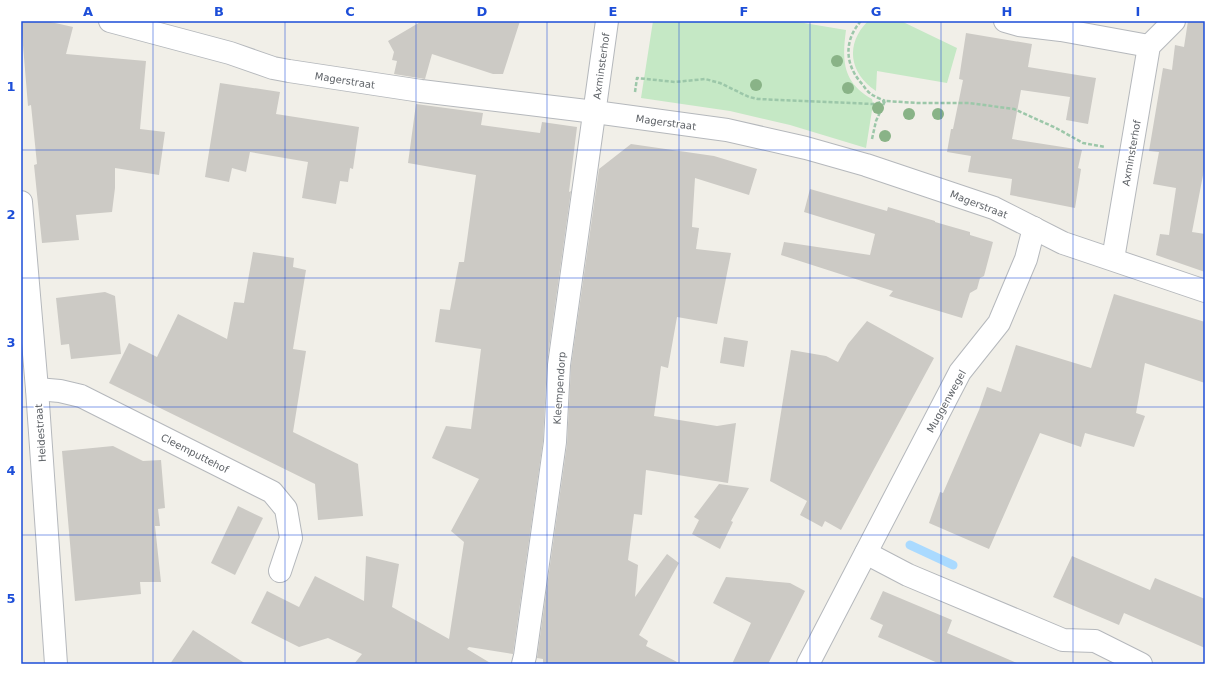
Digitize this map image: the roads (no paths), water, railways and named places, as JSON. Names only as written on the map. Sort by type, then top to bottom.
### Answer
[{"type":"street","name":"Magerstraat","points":[[110,21],[230,53],[273,68],[293,72],[420,92],[595,112],[728,130],[806,148],[866,165],[994,208],[1063,243],[1205,291]]},
{"type":"street","name":"Axminsterhof","points":[[595,112],[607,21]]},
{"type":"street","points":[[1005,21],[1019,25],[1061,30],[1149,46],[1174,21]]},
{"type":"street","name":"Axminsterhof","points":[[1113,260],[1149,46]]},
{"type":"street","name":"Kleempendorp","points":[[522,664],[525,656],[554,450],[559,365],[595,112]]},
{"type":"street","name":"Heidestraat","points":[[21,202],[37,389],[56,664]]},
{"type":"street","name":"Muggenwegel","points":[[808,664],[960,372],[999,323],[1026,259],[1034,228]]},
{"type":"street","name":"Cleemputtehof","points":[[37,389],[60,391],[80,396],[272,492],[286,509],[291,538],[280,571]]},
{"type":"street","points":[[866,553],[908,575],[1063,640],[1095,641],[1141,664]]},
{"type":"waterway","points":[[910,545],[953,565]]}]
